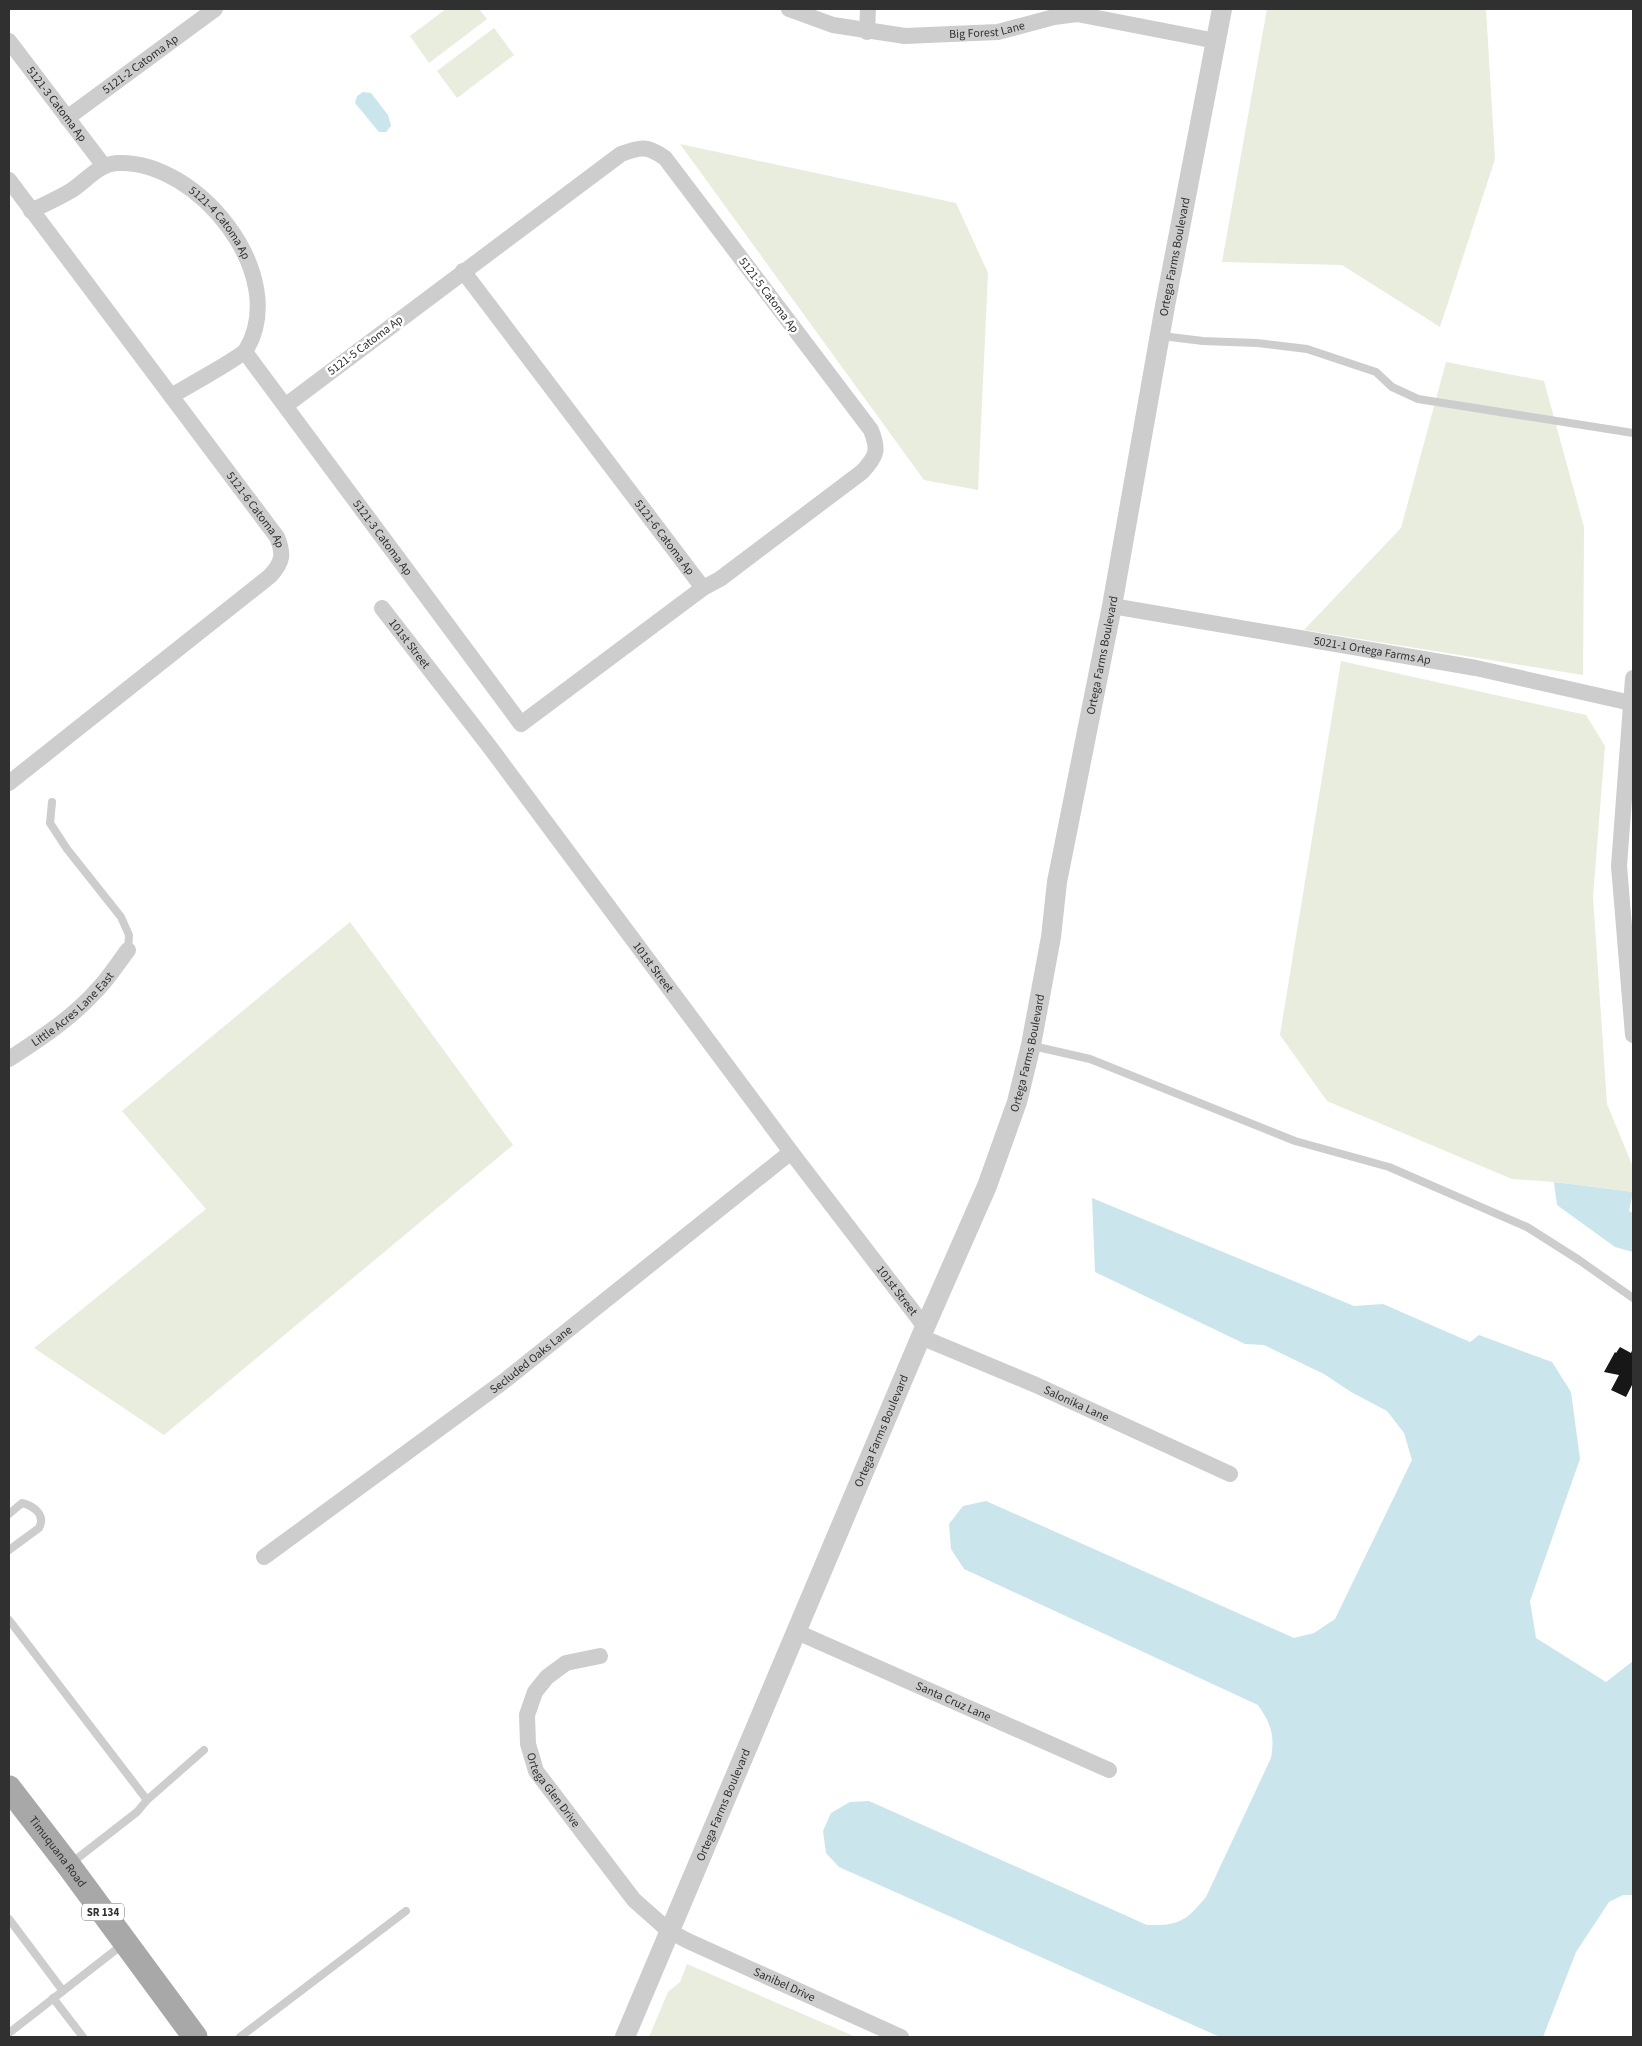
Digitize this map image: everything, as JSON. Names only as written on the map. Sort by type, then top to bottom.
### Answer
[{"type":"main road","name":"Timuquana Road","points":[[9,1788],[126,1942],[195,2037]]},
{"type":"street","name":"5121-2 Catoma Ap","points":[[67,118],[215,9]]},
{"type":"street","name":"Big Forest Lane","points":[[790,9],[833,26],[905,36],[998,32],[1054,16],[1077,14],[1216,41]]},
{"type":"street","points":[[866,32],[868,9]]},
{"type":"street","name":"Ortega Farms Boulevard","points":[[625,2037],[994,1167],[1017,1102],[1031,1046],[1051,937],[1057,882],[1112,606],[1160,336],[1222,9]]},
{"type":"street","name":"5121-3 Catoma Ap","points":[[9,41],[104,166]]},
{"type":"street","name":"5121-5 Catoma Ap","points":[[285,406],[621,154],[638,148],[653,149],[665,158],[871,430],[877,444],[874,459],[862,472],[720,579],[703,588],[521,724]]},
{"type":"street","name":"5121-4 Catoma Ap","points":[[104,166],[117,163],[144,166],[170,174],[192,188],[215,209],[237,238],[251,270],[258,302],[254,332],[245,352]]},
{"type":"street","points":[[32,211],[72,190],[104,166]]},
{"type":"street","name":"5121-6 Catoma Ap","points":[[9,180],[277,537],[282,550],[280,566],[270,576],[9,783]]},
{"type":"street","name":"5121-6 Catoma Ap","points":[[463,272],[703,588]]},
{"type":"street","name":"5121-3 Catoma Ap","points":[[245,352],[521,724]]},
{"type":"street","points":[[172,396],[245,352]]},
{"type":"street","name":"5021-1 Ortega Farms Ap","points":[[1112,606],[1476,668],[1631,702]]},
{"type":"street","name":"101st Street","points":[[382,608],[489,746],[923,1332]]},
{"type":"street","points":[[1633,678],[1618,866],[1633,1035]]},
{"type":"street","name":"Little Acres Lane East","points":[[9,1059],[50,1032],[81,1006],[98,990],[128,950]]},
{"type":"street","name":"Secluded Oaks Lane","points":[[264,1557],[503,1382],[791,1152]]},
{"type":"street","name":"Salonika Lane","points":[[923,1332],[1230,1474]]},
{"type":"street","name":"Santa Cruz Lane","points":[[797,1632],[1109,1770]]},
{"type":"street","name":"Ortega Glen Drive","points":[[600,1656],[566,1663],[547,1677],[535,1692],[527,1714],[528,1744],[536,1771],[542,1779],[634,1900],[670,1932]]},
{"type":"street","name":"Sanibel Drive","points":[[670,1932],[901,2037]]},
{"type":"lane","points":[[1160,336],[1203,341],[1257,343],[1307,349],[1376,372],[1392,387],[1418,399],[1633,433]]},
{"type":"lane","points":[[52,802],[50,823],[67,849],[121,917],[129,935],[128,950]]},
{"type":"lane","points":[[1031,1046],[1090,1059],[1296,1141],[1389,1167],[1526,1227],[1579,1260],[1633,1298]]},
{"type":"lane","points":[[9,1514],[22,1503],[36,1508],[42,1522],[39,1528],[9,1550]]},
{"type":"lane","points":[[9,1620],[147,1800]]},
{"type":"lane","points":[[69,1866],[137,1812],[147,1800],[204,1750]]},
{"type":"lane","points":[[240,2037],[406,1911]]},
{"type":"lane","points":[[9,1920],[63,1991]]},
{"type":"lane","points":[[9,2033],[126,1942]]},
{"type":"lane","points":[[53,1998],[83,2037]]},
{"type":"shaded area","points":[[446,9],[479,9],[487,19],[429,63],[410,36]]},
{"type":"shaded area","points":[[1267,9],[1486,9],[1495,159],[1440,327],[1342,265],[1222,262]]},
{"type":"shaded area","points":[[494,28],[514,55],[457,98],[437,71]]},
{"type":"shaded area","points":[[680,144],[956,203],[988,273],[978,490],[924,480]]},
{"type":"shaded area","points":[[1446,362],[1544,381],[1584,527],[1583,675],[1304,630],[1401,528]]},
{"type":"shaded area","points":[[1341,661],[1586,715],[1605,746],[1593,897],[1607,1104],[1633,1167],[1633,1192],[1554,1182],[1512,1179],[1327,1101],[1280,1035]]},
{"type":"shaded area","points":[[350,922],[513,1145],[164,1435],[34,1348],[206,1209],[122,1111]]},
{"type":"shaded area","points":[[687,1964],[856,2037],[649,2037],[668,1992],[680,1982]]},
{"type":"water","points":[[363,92],[371,93],[388,115],[391,126],[386,132],[379,132],[355,103],[357,96]]},
{"type":"water","points":[[1554,1182],[1633,1192],[1629,1211],[1633,1213],[1633,1252],[1615,1247],[1557,1205]]},
{"type":"water","points":[[1092,1198],[1354,1306],[1383,1304],[1470,1342],[1479,1335],[1552,1362],[1571,1392],[1580,1459],[1530,1601],[1536,1638],[1606,1682],[1633,1661],[1633,1895],[1623,1895],[1609,1902],[1576,1952],[1543,2037],[1220,2037],[839,1867],[826,1853],[823,1831],[831,1813],[850,1802],[869,1801],[1147,1925],[1174,1923],[1187,1917],[1206,1897],[1271,1758],[1271,1730],[1258,1705],[964,1569],[951,1549],[949,1524],[963,1506],[986,1501],[1294,1638],[1314,1633],[1335,1619],[1412,1460],[1404,1433],[1387,1411],[1351,1392],[1324,1374],[1264,1345],[1245,1344],[1095,1272]]},
{"type":"building","points":[[1620,1347],[1631,1353],[1633,1348],[1633,1383],[1626,1397],[1611,1390],[1619,1375],[1604,1372],[1615,1352]]}]
